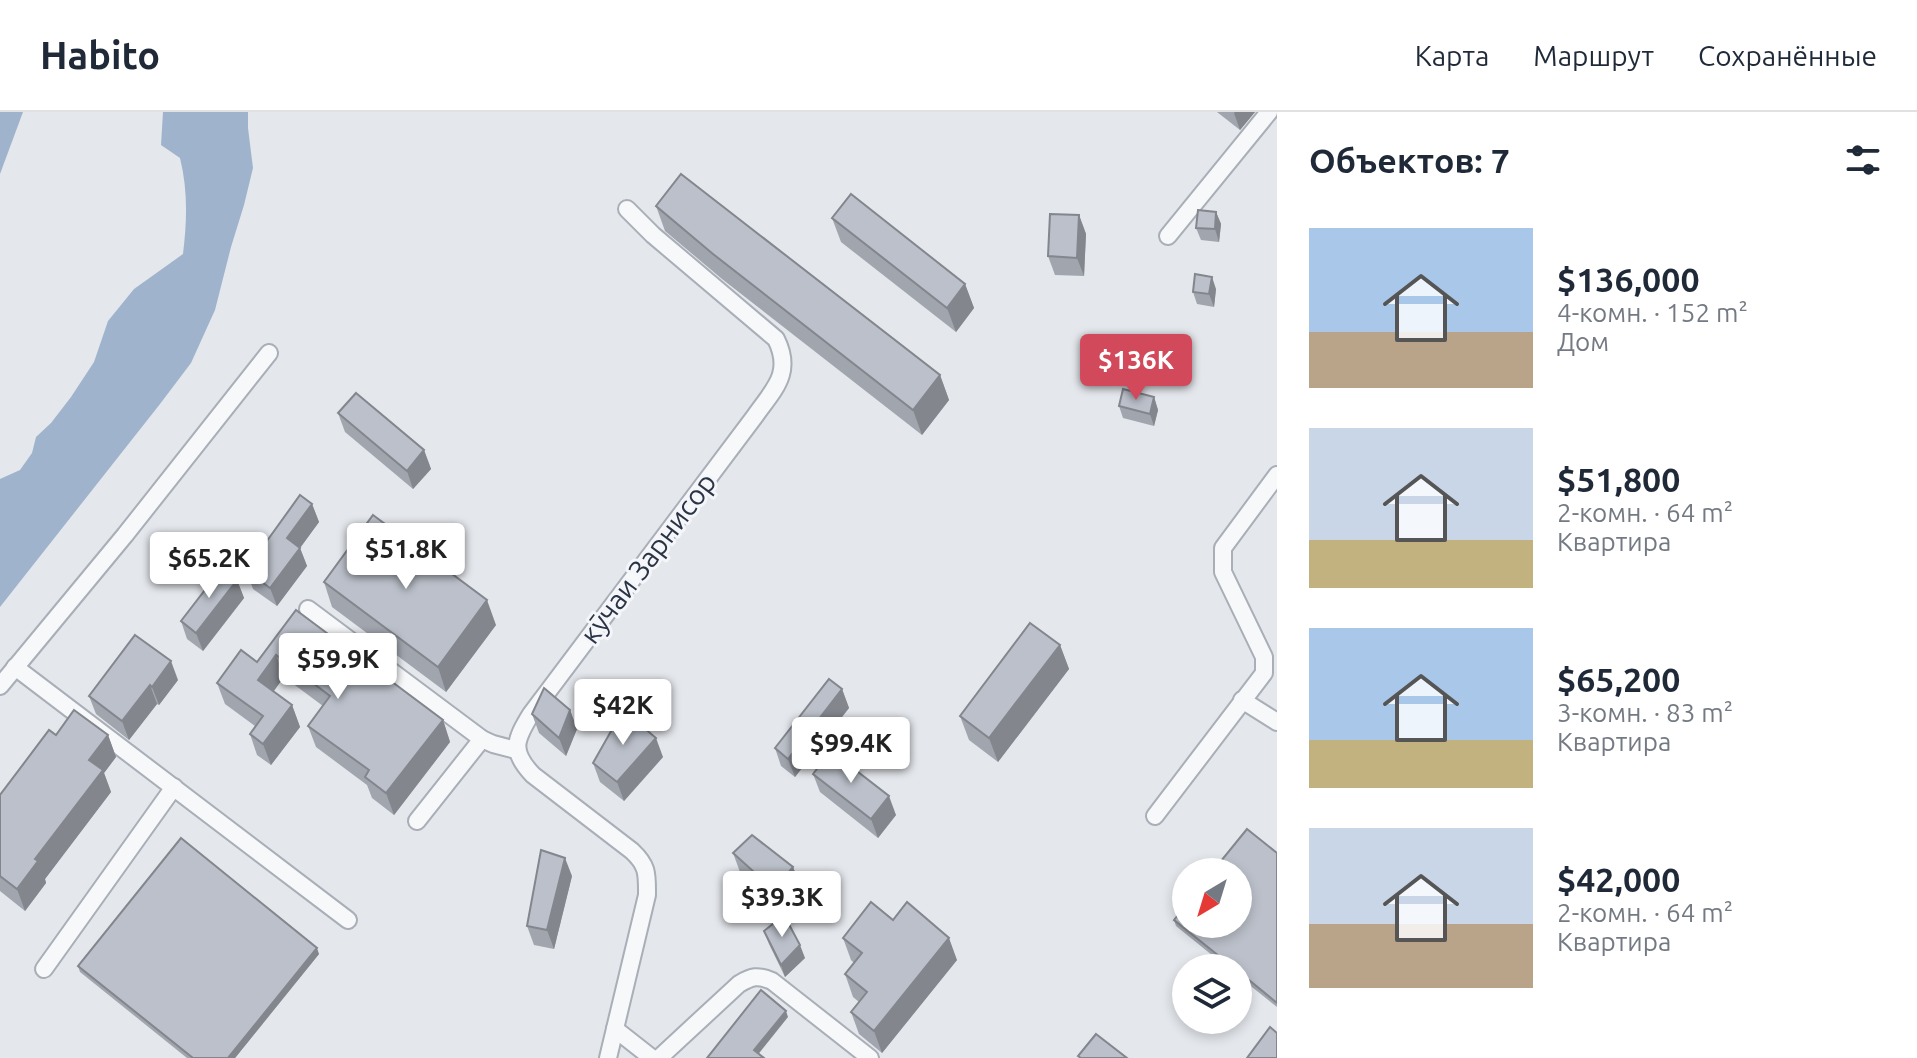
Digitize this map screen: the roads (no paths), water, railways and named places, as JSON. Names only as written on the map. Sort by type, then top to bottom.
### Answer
[{"type":"lane","points":[[1168,236],[1269,112]]},
{"type":"lane","name":"кӯчаи Зарнисор","points":[[516,750],[519,733],[531,714],[755,416],[777,385],[784,368],[776,339],[653,235],[627,209]]},
{"type":"lane","points":[[0,686],[269,353]]},
{"type":"lane","points":[[1155,816],[1264,673],[1264,657],[1223,572],[1223,548],[1277,475]]},
{"type":"lane","points":[[308,609],[482,739],[502,748],[516,750],[521,763],[533,775],[642,861],[647,875],[647,895],[608,1058]]},
{"type":"lane","points":[[15,667],[348,920]]},
{"type":"lane","points":[[1242,700],[1277,722]]},
{"type":"lane","points":[[417,821],[482,739]]},
{"type":"lane","points":[[44,969],[174,787]]},
{"type":"lane","points":[[659,1058],[739,984],[750,977],[760,976],[772,981],[870,1058]]},
{"type":"lane","points":[[615,1029],[652,1058]]},
{"type":"water","points":[[0,112],[23,112],[0,174]]},
{"type":"water","points":[[163,112],[248,112],[253,168],[215,310],[191,363],[0,607],[0,479],[20,470],[32,453],[36,437],[51,423],[94,362],[108,321],[134,289],[183,254],[186,194],[180,158],[161,145]]}]
